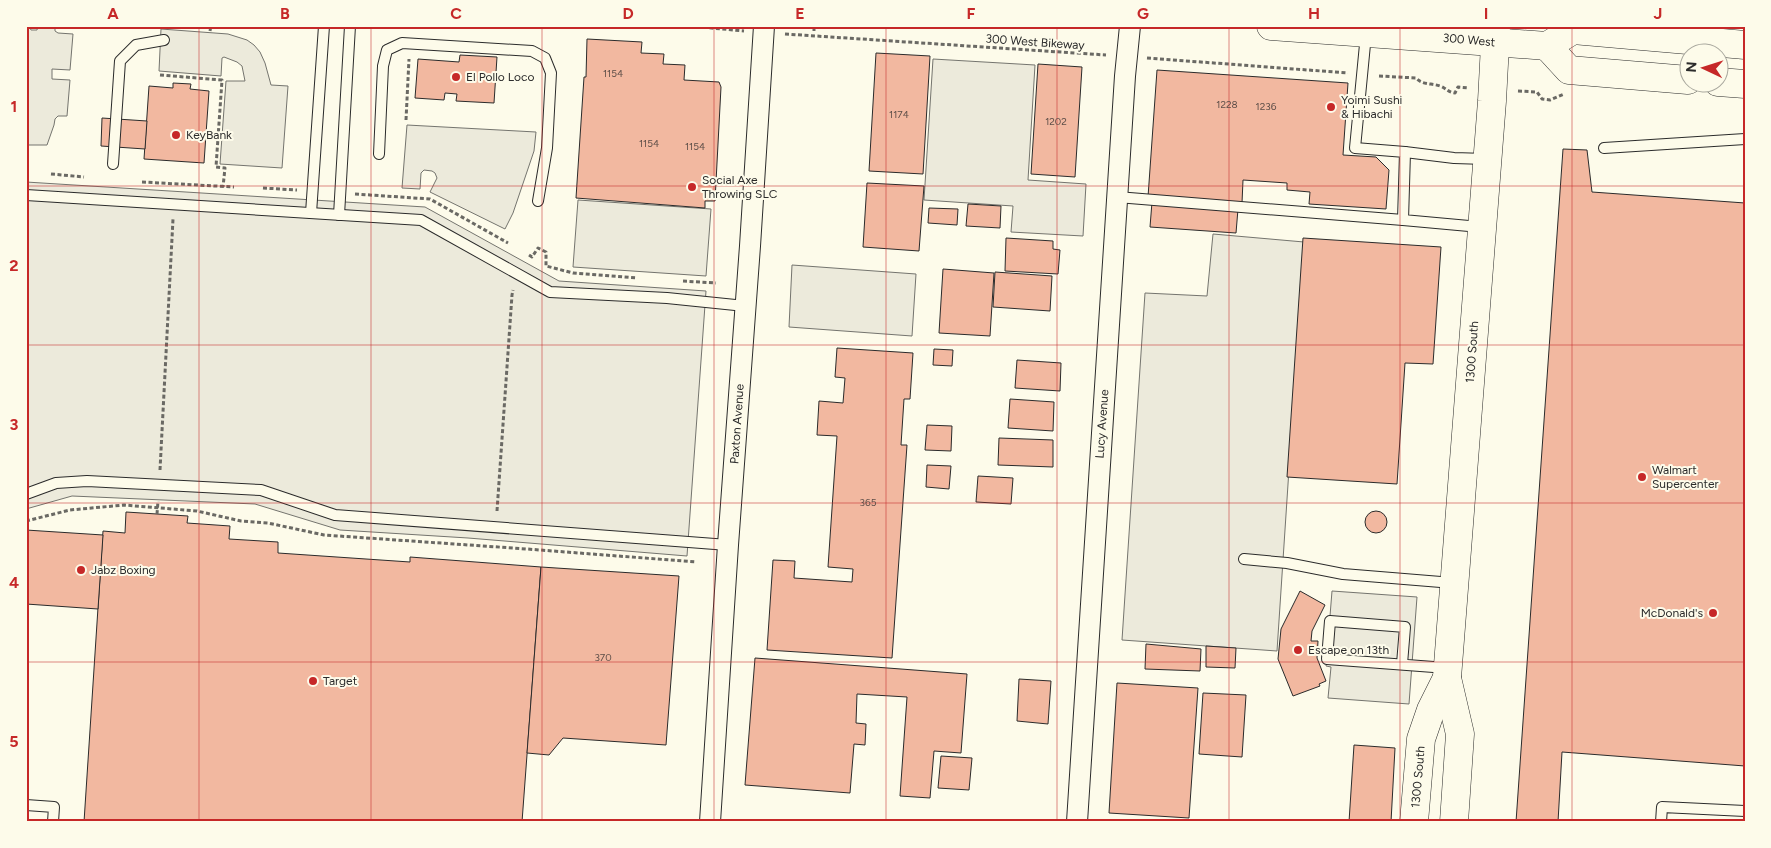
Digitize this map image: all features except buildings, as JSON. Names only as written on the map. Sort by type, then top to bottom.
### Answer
[{"type":"main road","name":"300 West","points":[[1271,26],[1366,32],[1495,34],[1547,46]]},
{"type":"main road","points":[[1678,79],[1569,70],[1547,46],[1573,30],[1745,45]]},
{"type":"main road","name":"1300 South","points":[[1454,822],[1460,734],[1447,673],[1495,34]]},
{"type":"main road","points":[[1728,83],[1745,84]]},
{"type":"main road","name":"1300 South","points":[[1414,822],[1421,739],[1447,673]]},
{"type":"main road","points":[[1431,710],[1444,732],[1437,822]]},
{"type":"street","name":"Paxton Avenue","points":[[710,822],[764,26]]},
{"type":"street","name":"Lucy Avenue","points":[[1077,822],[1117,197],[1130,26]]},
{"type":"lane","points":[[311,213],[324,26]]},
{"type":"lane","points":[[339,215],[350,26]]},
{"type":"lane","points":[[1366,32],[1355,148],[1487,160]]},
{"type":"lane","points":[[113,164],[120,61],[136,45],[164,40]]},
{"type":"lane","points":[[379,154],[383,66],[387,50],[402,43],[532,51],[544,58],[551,73],[547,148],[538,201]]},
{"type":"lane","points":[[1604,148],[1745,140]]},
{"type":"lane","points":[[1403,220],[1405,152]]},
{"type":"lane","points":[[26,195],[421,220],[550,292],[667,298],[745,306]]},
{"type":"lane","points":[[1117,197],[1482,227]]},
{"type":"lane","points":[[26,494],[56,483],[87,481],[261,490],[335,515],[728,545]]},
{"type":"lane","points":[[1244,560],[1287,563],[1343,574],[1454,583]]},
{"type":"lane","points":[[1402,664],[1405,627],[1330,621],[1327,659],[1402,664],[1447,673]]},
{"type":"lane","points":[[26,805],[54,807],[53,822]]},
{"type":"lane","points":[[1661,822],[1662,807],[1745,811]]},
{"type":"path","points":[[210,31],[211,26]]},
{"type":"path","points":[[690,26],[736,30]]},
{"type":"path","name":"300 West Bikeway","points":[[790,34],[1100,55]]},
{"type":"path","points":[[406,120],[410,44]]},
{"type":"path","points":[[1150,59],[1416,78],[1420,83],[1442,87],[1451,93],[1455,93]]},
{"type":"path","points":[[160,75],[222,80],[216,167],[225,168],[224,186]]},
{"type":"path","points":[[1542,100],[1550,100],[1563,94]]},
{"type":"path","points":[[51,174],[84,177]]},
{"type":"path","points":[[142,182],[234,187]]},
{"type":"path","points":[[157,514],[173,218]]},
{"type":"path","points":[[530,261],[531,256],[538,248],[546,252],[546,266],[573,273],[640,278]]},
{"type":"path","points":[[678,280],[716,283]]},
{"type":"path","points":[[497,511],[512,295],[516,285]]},
{"type":"shaded area","points":[[26,26],[29,26],[31,30],[37,30],[38,26],[55,26],[55,31],[58,33],[73,34],[70,70],[52,69],[52,79],[70,80],[67,116],[58,116],[55,119],[47,145],[26,145],[26,67],[28,64]]},
{"type":"shaded area","points":[[161,29],[228,34],[247,40],[254,45],[265,63],[271,85],[288,86],[282,168],[220,164],[226,81],[245,81],[242,66],[224,57],[222,58],[221,76],[159,71]]},
{"type":"shaded area","points":[[933,59],[1035,65],[1028,180],[1086,184],[1083,236],[1011,232],[1013,206],[924,200]]},
{"type":"shaded area","points":[[407,125],[536,132],[534,151],[513,213],[505,229],[430,192],[437,178],[432,171],[424,170],[421,173],[420,189],[402,188]]},
{"type":"shaded area","points":[[26,182],[425,207],[559,281],[706,291],[687,556],[468,538],[340,530],[255,504],[72,496],[26,509]]},
{"type":"shaded area","points":[[578,200],[711,209],[706,276],[573,267]]},
{"type":"shaded area","points":[[1213,234],[1304,242],[1277,651],[1122,640],[1145,293],[1207,296]]},
{"type":"shaded area","points":[[792,265],[916,274],[912,336],[789,327]]},
{"type":"shaded area","points":[[1332,591],[1417,597],[1409,704],[1328,698],[1331,667],[1326,666]]},
{"type":"place","name":"El Pollo Loco","points":[[456,77]]},
{"type":"place","name":"Yoimi Sushi & Hibachi","points":[[1331,107]]},
{"type":"place","name":"KeyBank","points":[[176,135]]},
{"type":"place","name":"Social Axe Throwing SLC","points":[[692,187]]},
{"type":"place","name":"Walmart Supercenter","points":[[1642,477]]},
{"type":"place","name":"Jabz Boxing","points":[[81,570]]},
{"type":"place","name":"McDonald's","points":[[1713,613]]},
{"type":"place","name":"Escape on 13th","points":[[1298,650]]},
{"type":"place","name":"Target","points":[[313,681]]}]
